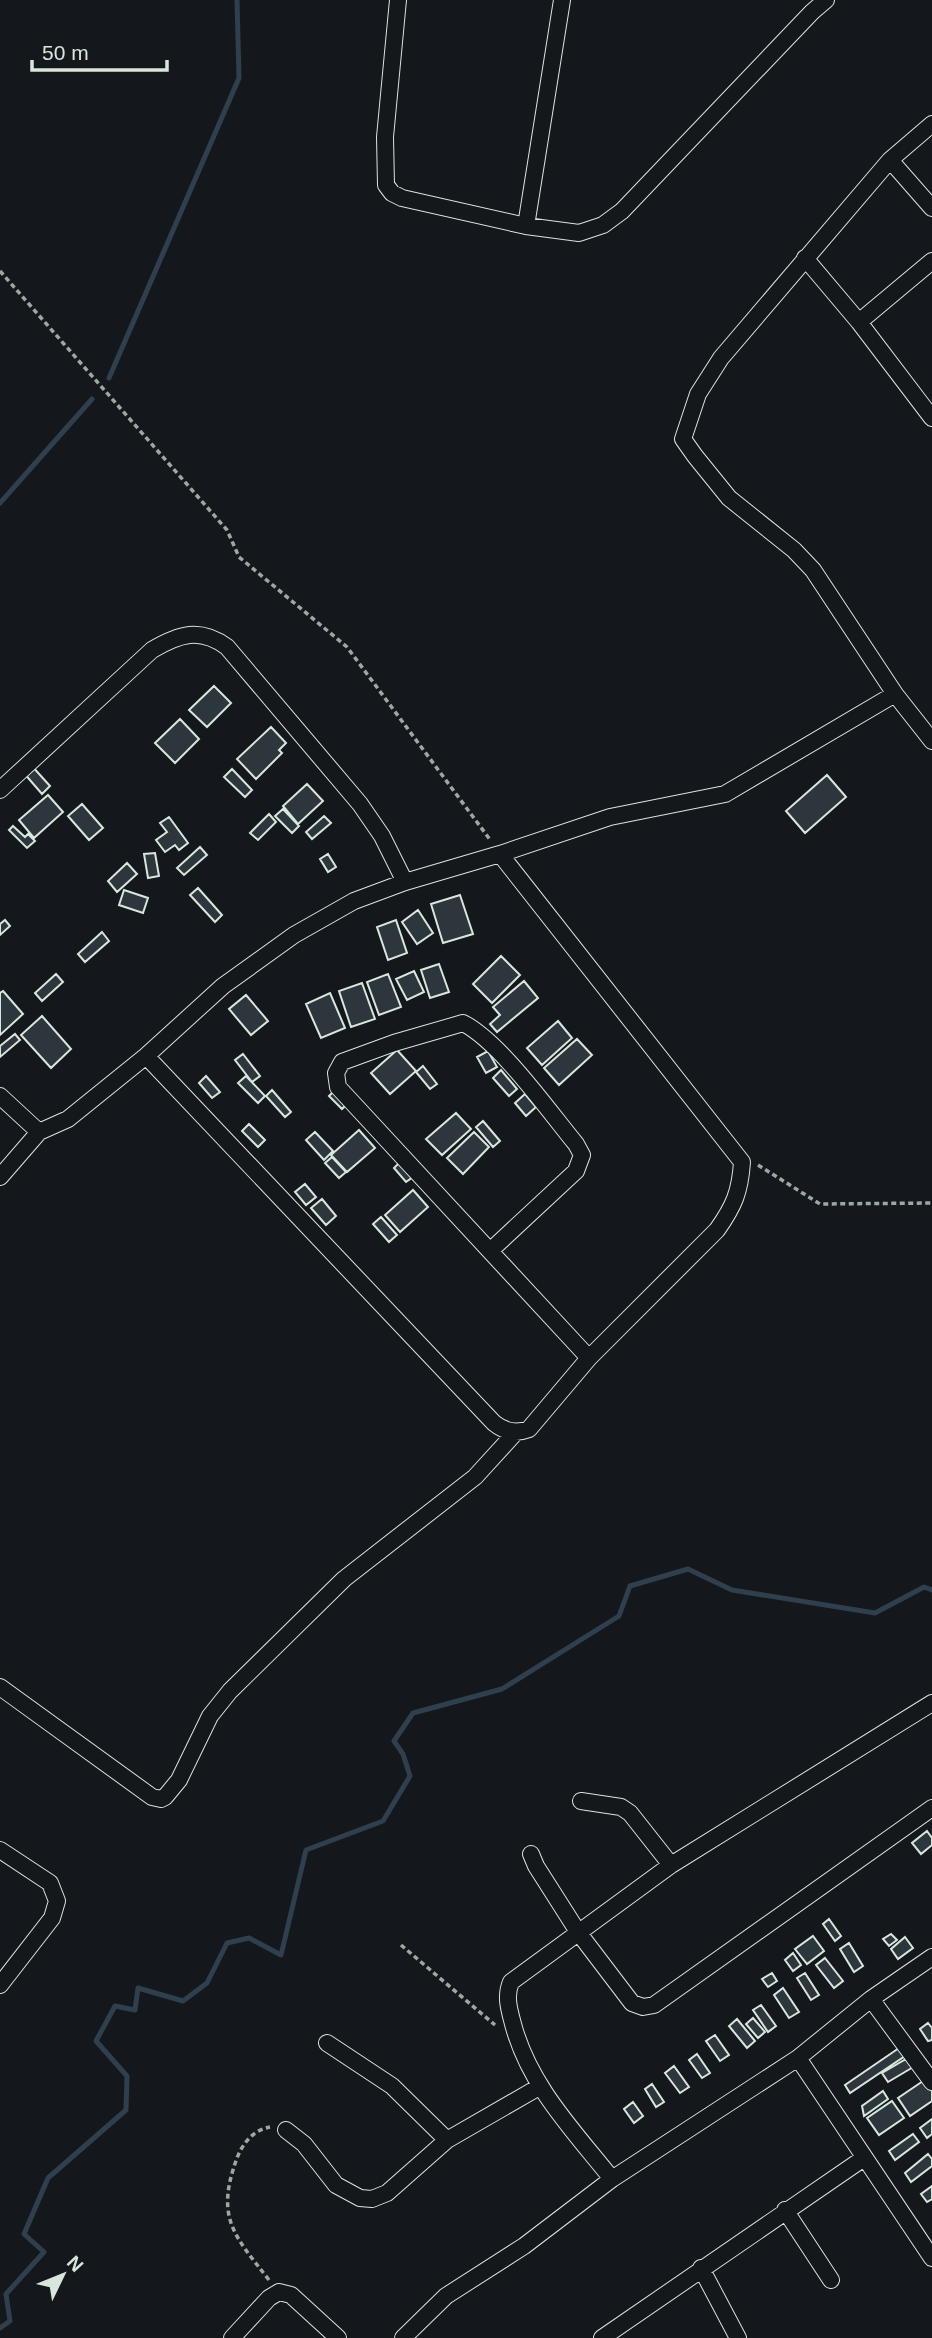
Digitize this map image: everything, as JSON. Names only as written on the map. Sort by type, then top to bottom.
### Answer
[{"type":"street","points":[[398,0],[385,136],[389,189],[402,198],[526,226],[579,233],[603,225],[622,211],[807,6],[826,0]]},
{"type":"street","points":[[526,226],[562,0]]},
{"type":"street","points":[[932,124],[890,160],[716,367],[698,394],[684,439],[729,498],[794,550],[813,570],[895,694],[932,741]]},
{"type":"street","points":[[890,160],[932,208]]},
{"type":"street","points":[[805,258],[859,322],[932,418]]},
{"type":"street","points":[[859,322],[932,261]]},
{"type":"street","points":[[0,790],[152,650],[180,637],[206,635],[227,647],[360,804],[382,836],[405,882]]},
{"type":"street","points":[[0,1177],[39,1132],[68,1119],[146,1056],[223,986],[294,935],[354,901],[405,882],[610,817],[725,794],[895,694]]},
{"type":"street","points":[[146,1056],[494,1423],[507,1431],[529,1429],[589,1358],[717,1230],[733,1208],[741,1184],[742,1162],[500,854]]},
{"type":"street","points":[[491,1250],[576,1171],[582,1155],[576,1144],[501,1055],[481,1034],[463,1023],[394,1043],[342,1062],[336,1073],[338,1087],[589,1358]]},
{"type":"street","points":[[0,1096],[39,1132]]},
{"type":"street","points":[[0,1687],[152,1797],[161,1799],[179,1780],[210,1716],[230,1691],[344,1579],[474,1477],[516,1432]]},
{"type":"street","points":[[612,2179],[539,2087],[519,2045],[507,1998],[511,1982],[671,1864],[932,1703]]},
{"type":"street","points":[[581,1801],[621,1807],[630,1813],[671,1864]]},
{"type":"street","points":[[531,1854],[578,1932],[632,2003],[643,2007],[654,2005],[932,1808]]},
{"type":"street","points":[[0,1850],[50,1883],[57,1901],[52,1918],[0,1985]]},
{"type":"street","points":[[402,2338],[446,2296],[524,2246],[612,2179],[798,2059],[871,1999],[932,1956]]},
{"type":"street","points":[[871,1999],[932,2082]]},
{"type":"street","points":[[327,2043],[392,2086],[447,2140]]},
{"type":"street","points":[[798,2059],[932,2258]]},
{"type":"street","points":[[286,2130],[304,2144],[336,2185],[348,2193],[372,2199],[387,2193],[447,2140],[539,2087]]},
{"type":"street","points":[[604,2337],[864,2158]]},
{"type":"street","points":[[785,2210],[831,2280]]},
{"type":"street","points":[[701,2268],[738,2338]]},
{"type":"street","points":[[232,2338],[279,2292],[291,2295],[338,2338]]},
{"type":"path","points":[[0,271],[227,530],[239,557],[347,647],[500,854]]},
{"type":"path","points":[[742,1162],[759,1165],[820,1204],[932,1203]]},
{"type":"path","points":[[401,1945],[519,2045]]},
{"type":"path","points":[[279,2292],[241,2244],[231,2225],[226,2193],[244,2144],[257,2130],[276,2126],[286,2130]]},
{"type":"building","points":[[214,686],[231,703],[207,727],[189,710]]},
{"type":"building","points":[[180,719],[199,739],[175,763],[155,743]]},
{"type":"building","points":[[271,727],[286,743],[279,750],[282,753],[256,779],[237,759]]},
{"type":"building","points":[[31,765],[50,786],[42,794],[23,772]]},
{"type":"building","points":[[232,769],[252,790],[245,797],[224,777]]},
{"type":"building","points":[[827,775],[846,797],[805,833],[786,811]]},
{"type":"building","points":[[307,784],[323,801],[298,824],[283,806]]},
{"type":"building","points":[[48,795],[63,812],[34,838],[19,820]]},
{"type":"building","points":[[82,804],[103,828],[89,840],[68,816]]},
{"type":"building","points":[[283,809],[299,826],[292,833],[275,816]]},
{"type":"building","points":[[269,814],[276,822],[258,840],[250,833]]},
{"type":"building","points":[[324,816],[331,823],[312,839],[306,832]]},
{"type":"building","points":[[169,817],[188,843],[179,850],[175,845],[165,852],[156,840],[167,832],[160,823]]},
{"type":"building","points":[[13,826],[25,837],[28,834],[35,841],[27,848],[9,830]]},
{"type":"building","points":[[200,847],[207,855],[184,875],[177,868]]},
{"type":"building","points":[[155,853],[159,876],[148,878],[144,854]]},
{"type":"building","points":[[328,854],[336,867],[328,872],[320,859]]},
{"type":"building","points":[[127,863],[137,874],[117,892],[108,881]]},
{"type":"building","points":[[198,888],[222,915],[215,922],[190,895]]},
{"type":"building","points":[[124,890],[148,898],[143,913],[119,905]]},
{"type":"building","points":[[460,895],[473,934],[443,943],[431,904]]},
{"type":"building","points":[[418,910],[433,933],[417,944],[402,922]]},
{"type":"building","points":[[5,920],[10,926],[0,935],[0,924]]},
{"type":"building","points":[[396,920],[407,953],[388,960],[377,927]]},
{"type":"building","points":[[102,932],[109,941],[85,962],[78,954]]},
{"type":"building","points":[[501,956],[520,975],[492,1003],[473,984]]},
{"type":"building","points":[[439,964],[449,992],[430,998],[421,970]]},
{"type":"building","points":[[414,971],[424,992],[407,1000],[396,979]]},
{"type":"building","points":[[56,974],[63,982],[42,1001],[35,993]]},
{"type":"building","points":[[388,974],[401,1007],[379,1015],[367,982]]},
{"type":"building","points":[[524,981],[538,998],[497,1032],[490,1024],[500,1015],[493,1007]]},
{"type":"building","points":[[362,983],[375,1019],[351,1027],[339,991]]},
{"type":"building","points":[[3,991],[23,1014],[0,1035],[0,993]]},
{"type":"building","points":[[330,993],[345,1028],[321,1038],[306,1004]]},
{"type":"building","points":[[246,995],[268,1021],[251,1035],[229,1009]]},
{"type":"building","points":[[42,1016],[71,1049],[51,1068],[21,1035]]},
{"type":"building","points":[[558,1021],[572,1038],[542,1065],[527,1048]]},
{"type":"building","points":[[15,1034],[20,1040],[0,1057],[0,1046]]},
{"type":"building","points":[[577,1039],[592,1055],[559,1085],[544,1068]]},
{"type":"building","points":[[397,1050],[416,1071],[390,1094],[371,1073]]},
{"type":"building","points":[[488,1051],[497,1067],[486,1073],[477,1057]]},
{"type":"building","points":[[243,1054],[260,1076],[252,1082],[235,1060]]},
{"type":"building","points":[[423,1066],[437,1084],[430,1089],[416,1072]]},
{"type":"building","points":[[501,1070],[517,1089],[509,1096],[493,1078]]},
{"type":"building","points":[[206,1076],[220,1092],[212,1098],[199,1083]]},
{"type":"building","points":[[246,1076],[265,1096],[258,1103],[238,1083]]},
{"type":"building","points":[[339,1086],[352,1099],[342,1109],[329,1096]]},
{"type":"building","points":[[272,1090],[291,1112],[285,1117],[266,1096]]},
{"type":"building","points":[[525,1094],[536,1107],[526,1116],[515,1103]]},
{"type":"building","points":[[456,1113],[471,1129],[442,1155],[426,1139]]},
{"type":"building","points":[[483,1121],[500,1141],[493,1147],[476,1127]]},
{"type":"building","points":[[249,1124],[265,1140],[258,1147],[242,1131]]},
{"type":"building","points":[[359,1130],[375,1148],[347,1172],[331,1155]]},
{"type":"building","points":[[315,1132],[333,1151],[324,1160],[306,1140]]},
{"type":"building","points":[[474,1132],[489,1147],[463,1174],[447,1158]]},
{"type":"building","points":[[332,1157],[346,1172],[339,1178],[325,1163]]},
{"type":"building","points":[[400,1162],[413,1177],[406,1182],[394,1168]]},
{"type":"building","points":[[305,1184],[316,1197],[306,1205],[295,1192]]},
{"type":"building","points":[[413,1190],[428,1207],[400,1232],[385,1215]]},
{"type":"building","points":[[322,1199],[336,1216],[326,1225],[311,1208]]},
{"type":"building","points":[[381,1217],[397,1235],[389,1242],[373,1224]]},
{"type":"building","points":[[927,1831],[932,1838],[932,1845],[921,1854],[912,1843]]},
{"type":"building","points":[[829,1919],[841,1936],[835,1941],[823,1924]]},
{"type":"building","points":[[891,1934],[897,1940],[889,1946],[883,1939]]},
{"type":"building","points":[[813,1936],[824,1951],[807,1964],[795,1949]]},
{"type":"building","points":[[905,1937],[913,1948],[898,1959],[891,1949]]},
{"type":"building","points":[[849,1943],[863,1966],[854,1972],[840,1949]]},
{"type":"building","points":[[793,1953],[801,1965],[793,1971],[785,1960]]},
{"type":"building","points":[[825,1958],[843,1981],[834,1988],[816,1965]]},
{"type":"building","points":[[772,1973],[777,1981],[768,1987],[762,1979]]},
{"type":"building","points":[[805,1973],[819,1995],[811,2000],[797,1978]]},
{"type":"building","points":[[783,1988],[799,2012],[789,2018],[774,1995]]},
{"type":"building","points":[[761,2005],[776,2026],[768,2032],[753,2010]]},
{"type":"building","points":[[753,2018],[765,2032],[758,2038],[746,2024]]},
{"type":"building","points":[[737,2019],[755,2041],[747,2048],[729,2026]]},
{"type":"building","points":[[928,2023],[932,2028],[932,2040],[928,2041],[920,2029]]},
{"type":"building","points":[[715,2035],[729,2055],[720,2061],[706,2041]]},
{"type":"building","points":[[899,2048],[905,2056],[850,2093],[845,2085]]},
{"type":"building","points":[[697,2054],[710,2073],[702,2078],[689,2060]]},
{"type":"building","points":[[906,2059],[915,2066],[888,2082],[882,2073]]},
{"type":"building","points":[[674,2066],[689,2087],[680,2093],[665,2073]]},
{"type":"building","points":[[926,2079],[932,2087],[932,2101],[910,2116],[898,2098]]},
{"type":"building","points":[[652,2084],[664,2102],[656,2107],[645,2089]]},
{"type":"building","points":[[883,2091],[888,2099],[864,2116],[862,2106]]},
{"type":"building","points":[[892,2101],[904,2118],[879,2135],[867,2118]]},
{"type":"building","points":[[633,2102],[643,2116],[634,2123],[624,2109]]},
{"type":"building","points":[[932,2119],[932,2134],[927,2138],[920,2128]]},
{"type":"building","points":[[913,2134],[919,2142],[895,2160],[889,2151]]},
{"type":"building","points":[[928,2154],[932,2159],[932,2166],[911,2182],[905,2173]]},
{"type":"building","points":[[932,2186],[932,2199],[927,2202],[921,2194]]},
{"type":"waterway","points":[[109,378],[239,78],[237,0]]},
{"type":"waterway","points":[[0,503],[92,399]]},
{"type":"waterway","points":[[0,2328],[10,2321],[6,2294],[44,2252],[24,2234],[48,2178],[126,2110],[127,2076],[96,2041],[115,2006],[135,2010],[138,1988],[183,2001],[207,1983],[227,1943],[249,1938],[281,1955],[306,1850],[383,1821],[410,1776],[403,1754],[394,1741],[413,1713],[502,1689],[619,1616],[630,1586],[688,1569],[732,1590],[875,1613],[924,1587],[932,1590]]}]
